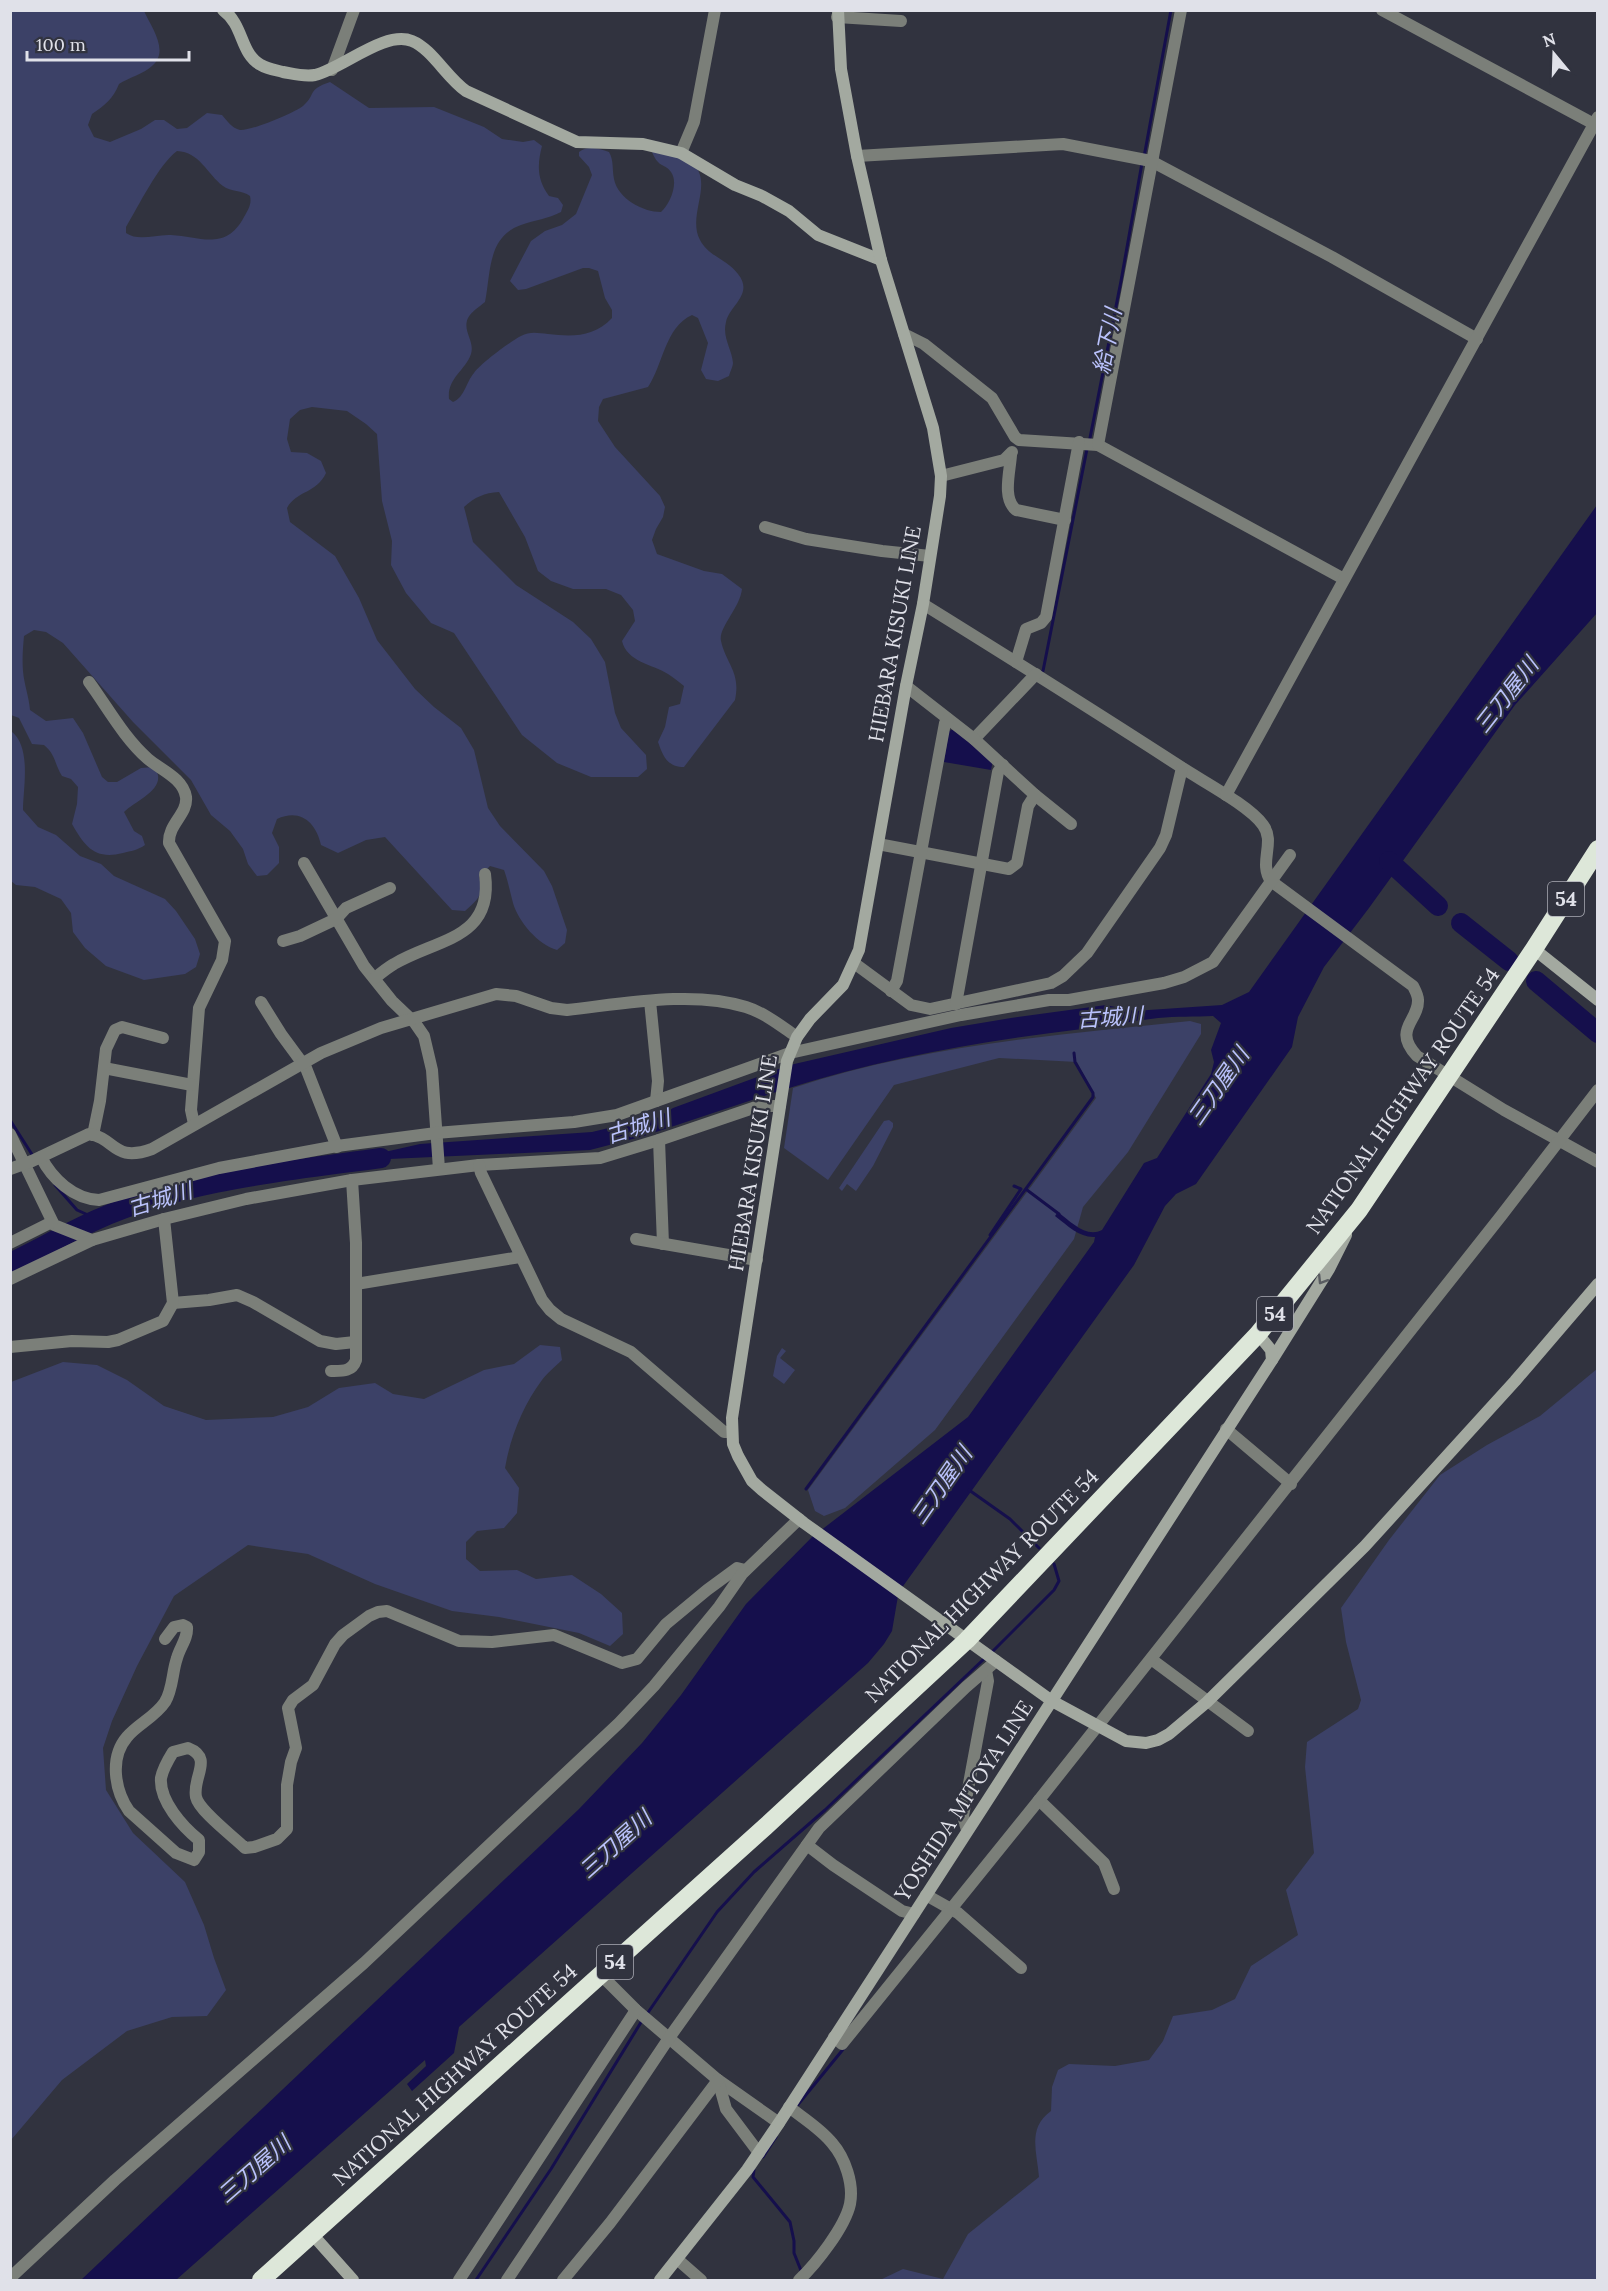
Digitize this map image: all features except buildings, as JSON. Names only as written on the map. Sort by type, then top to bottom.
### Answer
[{"type":"highway","name":"NATIONAL HIGHWAY ROUTE 54","points":[[261,2280],[774,1819],[967,1640],[1257,1334],[1359,1210],[1450,1076],[1598,849]]},
{"type":"main road","points":[[223,10],[236,22],[252,58],[260,64],[304,76],[332,70],[386,42],[404,38],[424,49],[453,82],[466,91],[577,142],[643,144],[681,153],[735,185],[762,196],[789,211],[818,235],[881,260]]},
{"type":"main road","name":"HIEBARA KISUKI LINE","points":[[837,14],[842,69],[857,156],[881,260],[933,428],[941,476],[923,604],[906,686],[859,950],[843,985],[810,1019],[797,1037],[788,1057],[741,1359],[732,1432],[738,1456],[752,1481],[802,1521],[1052,1701],[1126,1741],[1146,1743],[1158,1740],[1176,1729],[1207,1702],[1365,1546],[1515,1381],[1598,1284]]},
{"type":"main road","points":[[1534,949],[1598,1000]]},
{"type":"main road","name":"YOSHIDA MITOYA LINE","points":[[660,2280],[759,2153],[1272,1360],[1329,1269],[1359,1210]]},
{"type":"main road","points":[[1257,1334],[1271,1350],[1272,1360]]},
{"type":"main road","points":[[312,2234],[353,2280]]},
{"type":"street","points":[[332,70],[354,10]]},
{"type":"street","points":[[681,153],[694,122],[715,10]]},
{"type":"street","points":[[1016,662],[1026,629],[1041,623],[1046,617],[1065,520],[1088,443],[1146,160],[1181,10]]},
{"type":"street","points":[[1226,795],[1596,121],[1382,10]]},
{"type":"street","points":[[837,14],[901,21]]},
{"type":"street","points":[[857,156],[1063,144],[1146,160],[1332,257],[1477,339]]},
{"type":"street","points":[[904,334],[924,344],[992,398],[1017,438]]},
{"type":"street","points":[[1017,438],[1088,443],[1344,579]]},
{"type":"street","points":[[1017,438],[1011,455],[1007,498],[1011,505],[1016,510],[1065,520]]},
{"type":"street","points":[[941,476],[1004,460],[1011,455]]},
{"type":"street","points":[[765,527],[806,539],[930,556]]},
{"type":"street","points":[[923,604],[1226,795],[1260,820],[1266,828],[1268,840],[1265,869],[1272,882],[1410,983],[1418,1001],[1407,1031],[1410,1046],[1417,1056],[1504,1110],[1598,1162]]},
{"type":"street","points":[[974,739],[1036,674]]},
{"type":"street","points":[[89,682],[124,733],[148,759],[181,786],[186,797],[185,803],[169,833],[169,843],[225,941],[222,960],[199,1008],[190,1110],[194,1124]]},
{"type":"street","points":[[906,686],[974,739],[1035,795],[1071,824]]},
{"type":"street","points":[[891,991],[897,981],[945,723],[948,718]]},
{"type":"street","points":[[956,1004],[998,772],[1003,765]]},
{"type":"street","points":[[854,963],[911,1005],[930,1009],[1051,983],[1078,963],[1160,848],[1166,835],[1182,768]]},
{"type":"street","points":[[878,844],[1010,869],[1016,866],[1028,806],[1035,795]]},
{"type":"street","points":[[10,1134],[34,1160],[67,1188],[85,1198],[99,1200],[219,1168],[337,1147],[574,1122],[617,1115],[788,1057],[962,1015],[1049,1000],[1069,1000],[1164,983],[1184,977],[1213,962],[1290,855]]},
{"type":"street","points":[[304,862],[358,958],[392,1001],[424,1036],[432,1070],[439,1167]]},
{"type":"street","points":[[375,978],[395,963],[450,940],[476,919],[484,906],[487,895],[485,874]]},
{"type":"street","points":[[283,941],[300,936],[336,919],[346,908],[390,888]]},
{"type":"street","points":[[10,1169],[80,1137],[93,1135],[117,1150],[133,1154],[152,1149],[321,1053],[381,1028],[503,993],[558,1010],[687,999],[737,1004],[766,1016],[797,1037]]},
{"type":"street","points":[[650,1001],[658,1081],[656,1101]]},
{"type":"street","points":[[261,1002],[311,1078],[337,1147]]},
{"type":"street","points":[[93,1135],[110,1038],[117,1028],[122,1027],[163,1038]]},
{"type":"street","points":[[104,1068],[192,1085]]},
{"type":"street","points":[[834,2037],[842,2044],[1039,1800],[1101,1727],[1150,1659],[1291,1483],[1598,1090]]},
{"type":"street","points":[[10,1279],[90,1240],[246,1198],[351,1179],[439,1167],[600,1158],[780,1101]]},
{"type":"street","points":[[659,1140],[663,1244]]},
{"type":"street","points":[[34,1160],[55,1225],[90,1240]]},
{"type":"street","points":[[479,1165],[483,1179],[520,1257],[542,1300],[550,1310],[561,1319],[631,1353],[724,1432],[732,1432]]},
{"type":"street","points":[[331,1371],[348,1370],[356,1360],[356,1243],[351,1179]]},
{"type":"street","points":[[10,1347],[72,1341],[95,1343],[118,1340],[163,1321],[174,1303],[164,1219]]},
{"type":"street","points":[[10,1244],[55,1225]]},
{"type":"street","points":[[636,1239],[758,1260]]},
{"type":"street","points":[[356,1284],[520,1257]]},
{"type":"street","points":[[174,1303],[237,1295],[320,1341],[336,1344],[355,1342]]},
{"type":"street","points":[[1226,1429],[1291,1483]]},
{"type":"street","points":[[10,2278],[115,2180],[364,1963],[619,1723],[654,1686],[719,1608],[745,1570],[802,1521]]},
{"type":"street","points":[[165,1639],[174,1627],[183,1624],[187,1627],[166,1701],[126,1738],[121,1748],[115,1774],[129,1811],[176,1853],[194,1860],[199,1852],[199,1840],[180,1821],[161,1788],[163,1772],[173,1752],[188,1748],[199,1755],[201,1761],[196,1783],[198,1803],[245,1848],[282,1837],[287,1829],[287,1785],[296,1748],[288,1708],[293,1700],[313,1685],[335,1644],[343,1635],[369,1616],[387,1611],[459,1641],[492,1642],[554,1635],[622,1663],[637,1659],[666,1624],[706,1590],[737,1568],[745,1570]]},
{"type":"street","points":[[1150,1659],[1248,1731]]},
{"type":"street","points":[[507,2280],[669,2038],[807,1845],[828,1819],[995,1660]]},
{"type":"street","points":[[968,1830],[963,1816],[988,1681],[986,1670]]},
{"type":"street","points":[[1039,1800],[1104,1863],[1114,1889]]},
{"type":"street","points":[[807,1845],[902,1911],[914,1914]]},
{"type":"street","points":[[926,1895],[958,1913],[1022,1968]]},
{"type":"street","points":[[601,1975],[641,2015],[718,2080],[779,2122]]},
{"type":"street","points":[[459,2280],[641,2015]]},
{"type":"street","points":[[718,2080],[726,2109],[759,2153]]},
{"type":"street","points":[[563,2280],[610,2223],[718,2080]]},
{"type":"street","points":[[789,2107],[831,2141],[839,2151],[849,2181],[850,2192],[850,2202],[843,2220],[823,2254],[798,2280]]},
{"type":"street","points":[[677,2259],[701,2280]]},
{"type":"shaded area","points":[[10,11],[144,11],[159,46],[157,60],[149,69],[119,84],[108,101],[92,114],[88,125],[94,137],[110,142],[141,129],[155,120],[164,120],[177,129],[187,128],[207,113],[222,115],[232,126],[240,130],[253,128],[298,109],[307,102],[318,87],[330,82],[369,108],[434,107],[484,127],[502,139],[523,142],[534,140],[542,146],[539,160],[540,178],[549,196],[558,198],[563,205],[561,212],[521,225],[502,238],[496,247],[492,257],[485,302],[468,318],[466,327],[472,349],[468,360],[451,386],[449,399],[453,402],[463,393],[477,369],[521,336],[528,333],[583,334],[598,329],[612,318],[612,310],[605,298],[598,271],[583,268],[518,290],[510,281],[531,241],[545,231],[562,225],[576,214],[592,175],[589,167],[579,156],[579,152],[590,148],[609,152],[614,179],[620,193],[639,207],[661,212],[672,193],[674,182],[671,172],[657,161],[652,152],[655,150],[675,156],[694,165],[701,181],[696,221],[700,240],[708,250],[734,269],[742,281],[740,299],[728,316],[725,328],[733,363],[729,376],[718,381],[706,379],[701,370],[708,343],[698,318],[692,315],[676,328],[670,337],[648,387],[603,399],[599,407],[598,421],[615,447],[660,496],[665,507],[663,517],[652,540],[657,554],[704,571],[722,574],[742,589],[721,636],[723,649],[735,675],[735,700],[684,767],[670,763],[658,742],[665,727],[669,707],[680,704],[684,686],[668,674],[629,654],[622,641],[635,621],[633,610],[621,595],[606,589],[573,589],[551,581],[538,571],[525,537],[499,492],[480,496],[464,507],[473,542],[516,585],[573,622],[591,639],[605,662],[615,713],[621,728],[646,755],[647,769],[638,777],[591,777],[557,763],[522,735],[454,633],[431,623],[406,593],[391,565],[392,541],[382,501],[377,434],[347,411],[312,407],[300,410],[290,419],[287,439],[291,452],[307,453],[321,461],[326,473],[317,485],[291,502],[287,508],[290,522],[335,556],[359,598],[377,640],[415,689],[461,728],[474,750],[488,808],[500,826],[544,871],[552,886],[567,930],[565,943],[557,950],[536,938],[519,917],[504,870],[490,866],[479,877],[481,888],[476,900],[465,911],[452,910],[385,837],[366,840],[338,853],[321,845],[311,824],[300,816],[285,816],[277,819],[272,833],[279,847],[279,863],[267,875],[257,876],[248,864],[243,849],[230,831],[211,815],[191,780],[133,722],[63,643],[46,632],[34,630],[24,636],[23,653],[24,676],[30,710],[46,721],[73,718],[83,733],[102,777],[108,782],[117,782],[141,768],[154,767],[158,774],[158,781],[150,793],[124,812],[134,831],[142,836],[145,845],[113,855],[98,853],[86,845],[72,824],[78,787],[71,779],[62,776],[53,756],[44,745],[32,744],[19,718],[11,715]],"holes":[[[177,151],[185,152],[197,159],[223,186],[250,196],[249,207],[237,228],[221,238],[212,240],[171,235],[136,237],[126,233],[126,227],[163,166]]]},
{"type":"shaded area","points":[[11,731],[18,738],[24,757],[23,810],[38,827],[56,835],[80,856],[101,864],[114,876],[165,899],[195,939],[200,954],[196,967],[185,974],[144,980],[106,966],[85,948],[73,932],[71,913],[61,899],[35,887],[16,885],[11,881]]},
{"type":"shaded area","points":[[1190,1021],[1201,1024],[1201,1034],[1128,1152],[1083,1207],[1074,1239],[935,1430],[845,1508],[824,1516],[815,1511],[808,1490],[1096,1098],[1077,1062],[999,1058],[894,1085],[828,1180],[784,1148],[793,1088],[891,1061],[940,1052],[1040,1037]]},
{"type":"shaded area","points":[[889,1120],[893,1123],[893,1127],[873,1166],[856,1191],[847,1184],[842,1191],[839,1188],[884,1121]]},
{"type":"shaded area","points":[[540,1345],[560,1347],[562,1360],[546,1375],[535,1390],[518,1422],[510,1445],[505,1468],[519,1488],[517,1513],[504,1528],[477,1531],[466,1542],[466,1559],[480,1571],[517,1570],[536,1579],[572,1575],[601,1594],[622,1613],[623,1634],[610,1646],[579,1633],[499,1617],[452,1611],[375,1584],[308,1554],[248,1545],[174,1596],[137,1666],[112,1721],[103,1748],[106,1790],[133,1833],[185,1882],[204,1925],[226,1990],[207,2016],[172,2017],[127,2031],[62,2080],[11,2140],[11,1382],[63,1362],[97,1365],[127,1380],[164,1406],[206,1420],[273,1417],[308,1407],[339,1388],[375,1383],[393,1394],[424,1399],[484,1370],[514,1364]]},
{"type":"shaded area","points":[[782,1348],[786,1351],[780,1358],[795,1370],[784,1384],[773,1376],[777,1356]]},
{"type":"shaded area","points":[[1597,1369],[1597,2280],[880,2280],[903,2269],[943,2279],[968,2234],[1039,2177],[1036,2133],[1039,2125],[1051,2111],[1052,2087],[1058,2070],[1069,2064],[1115,2066],[1149,2060],[1163,2041],[1173,2016],[1212,2010],[1235,1999],[1251,1966],[1298,1935],[1286,1890],[1314,1853],[1305,1767],[1307,1742],[1358,1709],[1361,1700],[1346,1642],[1341,1608],[1389,1540],[1440,1475],[1487,1445],[1540,1416]]},
{"type":"water","name":"三刀屋川","points":[[1597,505],[1597,613],[1515,705],[1324,967],[1298,1017],[1292,1047],[1196,1184],[1176,1194],[1165,1206],[1134,1265],[901,1589],[820,1531],[968,1417],[1094,1242],[1095,1237],[1079,1233],[1055,1216],[1058,1212],[1073,1224],[1090,1232],[1102,1230],[1144,1163],[1157,1158],[1211,1074],[1214,1062],[1211,1050],[1221,1023],[1213,1016],[1165,1017],[1007,1039],[859,1068],[786,1089],[790,1065],[951,1028],[1011,1018],[1106,1005],[1134,1011],[1222,1005],[1249,992]]},
{"type":"water","points":[[954,729],[993,760],[991,770],[944,762],[949,731]]},
{"type":"water","points":[[784,1067],[779,1091],[644,1136],[590,1150],[345,1161],[420,1144],[592,1132],[621,1125],[630,1126],[657,1118],[673,1108]]},
{"type":"water","name":"三刀屋川","points":[[815,1534],[898,1596],[892,1631],[868,1663],[459,2027],[454,2053],[412,2091],[407,2084],[426,2066],[425,2060],[176,2280],[81,2280],[579,1809],[642,1743],[681,1695],[746,1604]]},
{"type":"waterway","name":"給下川","points":[[1144,157],[1171,10]]},
{"type":"waterway","name":"給下川","points":[[1089,443],[1142,163]]},
{"type":"waterway","name":"給下川","points":[[1043,671],[1087,449]]},
{"type":"waterway","points":[[1389,861],[1438,906]]},
{"type":"waterway","points":[[1461,923],[1509,961]]},
{"type":"waterway","points":[[1536,981],[1598,1033]]},
{"type":"waterway","points":[[806,1489],[1093,1097],[1093,1093],[1075,1062],[1074,1053]]},
{"type":"waterway","points":[[10,1120],[33,1156]]},
{"type":"waterway","name":"古城川","points":[[10,1263],[96,1220],[164,1195],[236,1179],[381,1158]]},
{"type":"waterway","points":[[55,1185],[77,1210],[97,1219]]},
{"type":"waterway","points":[[990,1235],[1021,1189],[1014,1186]]},
{"type":"waterway","points":[[1027,1190],[1059,1214]]},
{"type":"waterway","points":[[969,1490],[1010,1519],[1039,1548]]},
{"type":"waterway","points":[[991,1653],[1054,1590],[1059,1581],[1054,1564]]},
{"type":"waterway","points":[[647,2014],[717,1912],[754,1872],[825,1810],[986,1657]]},
{"type":"waterway","points":[[476,2280],[551,2169],[643,2019]]},
{"type":"waterway","points":[[796,2107],[845,2047]]},
{"type":"waterway","points":[[763,2157],[776,2137]]},
{"type":"waterway","points":[[754,2170],[753,2177],[790,2222],[794,2253],[802,2273]]}]
